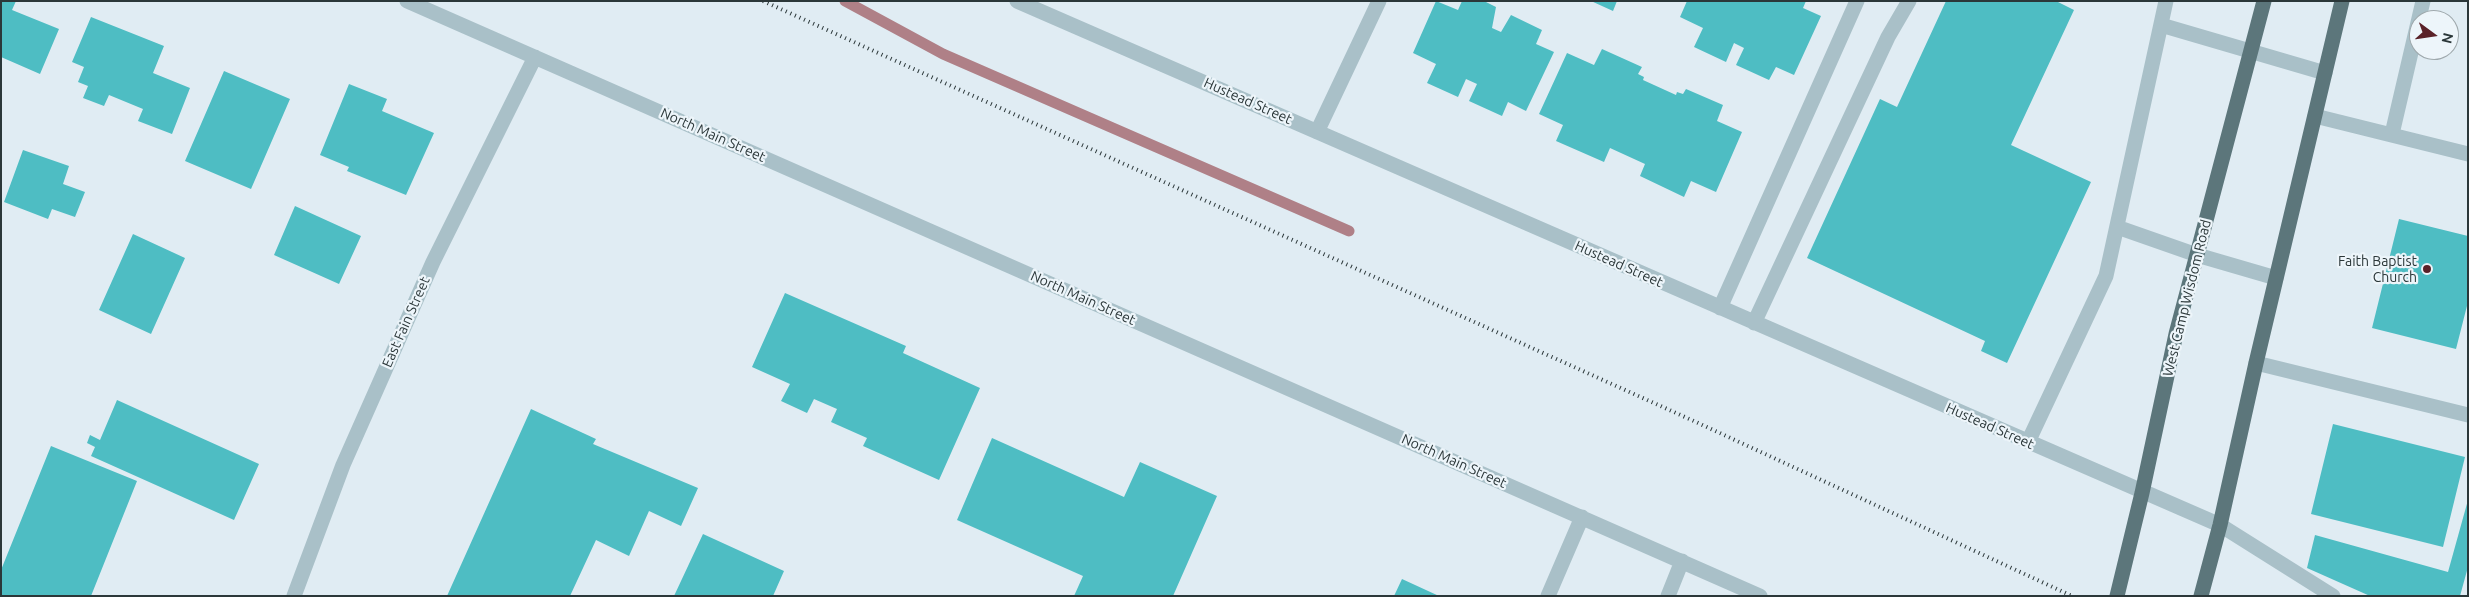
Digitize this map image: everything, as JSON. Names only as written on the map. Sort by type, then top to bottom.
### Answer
[{"type":"main road","name":"West Camp Wisdom Road","points":[[2117,596],[2142,493],[2176,334],[2264,1]]},
{"type":"main road","points":[[2201,596],[2220,525],[2256,362],[2342,1]]},
{"type":"street","name":"North Main Street","points":[[406,1],[535,56],[1760,596]]},
{"type":"street","name":"Hustead Street","points":[[1017,1],[2142,493],[2220,525],[2333,596]]},
{"type":"street","points":[[1317,132],[1379,1]]},
{"type":"street","points":[[1720,308],[1857,1]]},
{"type":"street","points":[[1754,323],[1888,37],[1909,1]]},
{"type":"street","points":[[2028,442],[2106,276],[2166,1]]},
{"type":"street","points":[[2392,134],[2423,1]]},
{"type":"street","points":[[2161,25],[2325,73]]},
{"type":"street","name":"East Fain Street","points":[[294,596],[343,465],[429,270],[535,56]]},
{"type":"street","points":[[2315,116],[2468,154]]},
{"type":"street","points":[[2117,227],[2197,255],[2276,278]]},
{"type":"street","points":[[2256,362],[2468,415]]},
{"type":"street","points":[[1548,596],[1582,517]]},
{"type":"street","points":[[1668,596],[1682,561]]},
{"type":"building","points":[[1,1],[16,1],[12,10],[59,29],[40,74],[1,57]]},
{"type":"building","points":[[1436,1],[1458,10],[1462,1],[1484,1],[1496,7],[1492,28],[1501,32],[1511,15],[1542,30],[1536,44],[1554,52],[1526,111],[1508,102],[1502,116],[1469,101],[1477,84],[1466,79],[1458,97],[1427,83],[1436,64],[1413,53]]},
{"type":"building","points":[[1591,1],[1617,1],[1613,11]]},
{"type":"building","points":[[1687,1],[1806,1],[1803,8],[1821,16],[1794,75],[1776,67],[1769,80],[1736,65],[1744,48],[1734,43],[1726,62],[1694,47],[1703,28],[1680,17]]},
{"type":"building","points":[[1946,1],[2056,1],[2074,10],[2011,145],[2091,182],[2007,363],[1981,351],[1985,341],[1807,258],[1880,99],[1897,107]]},
{"type":"building","points":[[91,17],[164,46],[153,73],[190,88],[172,134],[138,121],[143,109],[109,95],[104,106],[83,98],[88,86],[78,82],[84,67],[72,62]]},
{"type":"building","points":[[1602,49],[1642,67],[1638,74],[1644,77],[1643,80],[1676,95],[1677,92],[1683,94],[1686,89],[1723,105],[1717,121],[1742,132],[1716,192],[1691,181],[1684,197],[1640,176],[1645,164],[1610,148],[1604,162],[1556,141],[1563,125],[1539,114],[1567,53],[1594,65]]},
{"type":"building","points":[[224,71],[290,99],[251,189],[185,161]]},
{"type":"building","points":[[349,84],[387,99],[382,111],[434,133],[406,195],[347,171],[349,167],[320,155]]},
{"type":"building","points":[[23,150],[69,166],[63,184],[85,192],[75,217],[52,209],[48,219],[4,202]]},
{"type":"building","points":[[295,206],[361,236],[339,284],[274,255]]},
{"type":"building","name":"Faith Baptist Church","points":[[2399,219],[2468,236],[2468,302],[2456,349],[2372,328]]},
{"type":"building","points":[[133,234],[185,258],[151,334],[99,310]]},
{"type":"building","points":[[785,293],[906,346],[903,353],[980,388],[939,480],[863,446],[867,438],[831,422],[837,409],[814,399],[807,413],[781,401],[790,384],[752,367]]},
{"type":"building","points":[[117,400],[259,464],[234,520],[91,456],[95,447],[87,443],[90,435],[100,440]]},
{"type":"building","points":[[531,409],[596,439],[593,444],[698,488],[681,526],[649,511],[629,556],[596,540],[570,596],[447,596]]},
{"type":"building","points":[[2333,424],[2465,457],[2443,547],[2311,514]]},
{"type":"building","points":[[992,438],[1124,497],[1140,462],[1217,496],[1173,596],[1074,596],[1083,576],[957,520]]},
{"type":"building","points":[[51,446],[137,481],[91,596],[1,596],[1,570]]},
{"type":"building","points":[[2468,500],[2468,567],[2460,596],[2370,596],[2307,568],[2315,535],[2448,572]]},
{"type":"building","points":[[703,534],[784,571],[773,596],[674,596]]},
{"type":"building","points":[[1402,579],[1439,596],[1394,596]]},
{"type":"waterway","points":[[845,1],[943,54],[1349,231]]},
{"type":"railway","points":[[763,1],[1696,422],[2072,596]]},
{"type":"place","name":"Faith Baptist Church","points":[[2427,269]]}]
